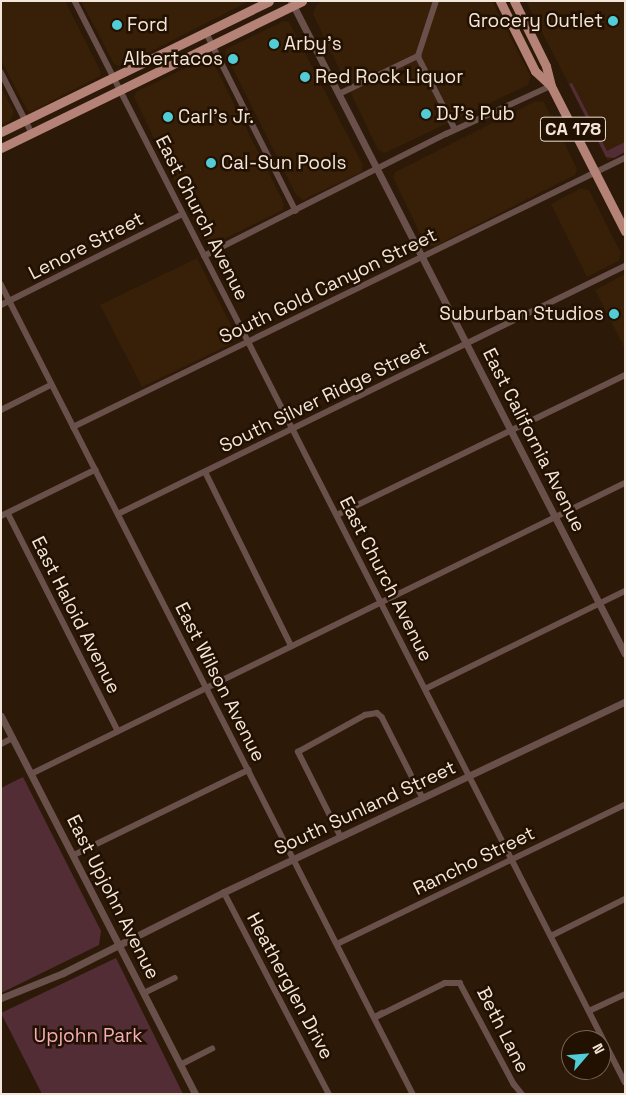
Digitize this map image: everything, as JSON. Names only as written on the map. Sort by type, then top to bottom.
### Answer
[{"type":"main road","points":[[1,132],[269,1]]},
{"type":"main road","points":[[1,148],[292,3],[302,1]]},
{"type":"main road","name":"CA 178","points":[[500,1],[535,71],[551,86]]},
{"type":"main road","name":"CA 178","points":[[514,1],[546,66],[551,86],[625,231]]},
{"type":"street","name":"East Church Avenue","points":[[76,1],[625,1082]]},
{"type":"street","points":[[436,1],[418,56],[455,129]]},
{"type":"street","name":"East California Avenue","points":[[292,3],[625,654]]},
{"type":"street","points":[[206,32],[296,210]]},
{"type":"street","points":[[339,94],[418,56]]},
{"type":"street","points":[[1,72],[32,133]]},
{"type":"street","points":[[204,256],[455,129],[551,86]]},
{"type":"street","name":"South Gold Canyon Street","points":[[73,427],[625,158]]},
{"type":"street","name":"Lenore Street","points":[[1,305],[184,214]]},
{"type":"street","name":"South Silver Ridge Street","points":[[118,514],[206,473],[625,266]]},
{"type":"street","name":"East Wilson Avenue","points":[[1,284],[207,690],[376,1017],[413,1094]]},
{"type":"street","points":[[337,515],[625,375]]},
{"type":"street","points":[[1,410],[51,385]]},
{"type":"street","points":[[1,516],[95,470]]},
{"type":"street","points":[[206,473],[291,645]]},
{"type":"street","points":[[32,774],[118,730],[207,690],[291,645],[380,601],[625,483]]},
{"type":"street","name":"East Haloid Avenue","points":[[8,513],[118,730]]},
{"type":"street","points":[[425,689],[625,590]]},
{"type":"street","name":"South Sunland Street","points":[[1,998],[120,946],[224,892],[625,702]]},
{"type":"street","points":[[341,838],[298,755],[299,750],[371,714],[377,713],[382,717],[423,798]]},
{"type":"street","name":"East Upjohn Avenue","points":[[1,716],[195,1094]]},
{"type":"street","points":[[1,744],[12,738]]},
{"type":"street","points":[[74,855],[248,770]]},
{"type":"street","name":"Rancho Street","points":[[337,944],[625,805]]},
{"type":"street","name":"Heatherglen Drive","points":[[224,892],[329,1094]]},
{"type":"street","points":[[551,936],[625,899]]},
{"type":"street","points":[[144,993],[175,978]]},
{"type":"street","name":"Beth Lane","points":[[376,1017],[445,983],[456,982],[464,987],[514,1084],[522,1094]]},
{"type":"street","points":[[589,1011],[625,994]]},
{"type":"street","points":[[180,1065],[212,1049]]},
{"type":"shaded area","points":[[1,1],[65,1],[101,72],[100,76],[31,112],[27,110],[1,60]]},
{"type":"shaded area","points":[[81,1],[249,1],[121,67],[114,64]]},
{"type":"shaded area","points":[[322,1],[492,1],[531,77],[528,85],[385,153],[378,150],[313,14],[316,5]]},
{"type":"shaded area","points":[[526,1],[625,1],[625,151],[608,161]]},
{"type":"shaded area","points":[[284,21],[289,22],[363,165],[362,172],[303,200],[296,195],[225,53],[226,49]]},
{"type":"shaded area","points":[[206,58],[211,58],[284,203],[283,210],[210,246],[205,244],[134,97],[136,92]]},
{"type":"shaded area","points":[[1,87],[14,112],[10,121],[1,125]]},
{"type":"shaded area","points":[[536,101],[544,102],[577,169],[575,175],[435,246],[426,246],[393,177],[395,172]]},
{"type":"shaded area","points":[[581,188],[589,190],[621,253],[619,261],[587,277],[551,204]]},
{"type":"shaded area","points":[[197,258],[236,335],[231,344],[142,387],[100,305]]},
{"type":"shaded area","points":[[625,274],[625,349],[595,290]]},
{"type":"green space","points":[[572,83],[607,151],[625,142],[625,152],[614,158],[606,157],[569,84]]},
{"type":"green space","points":[[23,777],[101,931],[99,945],[1,993],[1,788]]},
{"type":"green space","name":"Upjohn Park","points":[[116,958],[183,1094],[42,1094],[1,1013]]},
{"type":"place","name":"Grocery Outlet","points":[[613,21]]},
{"type":"place","name":"Ford","points":[[117,25]]},
{"type":"place","name":"Arby's","points":[[274,44]]},
{"type":"place","name":"Albertacos","points":[[233,59]]},
{"type":"place","name":"Red Rock Liquor","points":[[305,77]]},
{"type":"place","name":"DJ's Pub","points":[[426,114]]},
{"type":"place","name":"Carl's Jr.","points":[[168,117]]},
{"type":"place","name":"Cal-Sun Pools","points":[[211,163]]},
{"type":"place","name":"Suburban Studios","points":[[614,314]]}]
